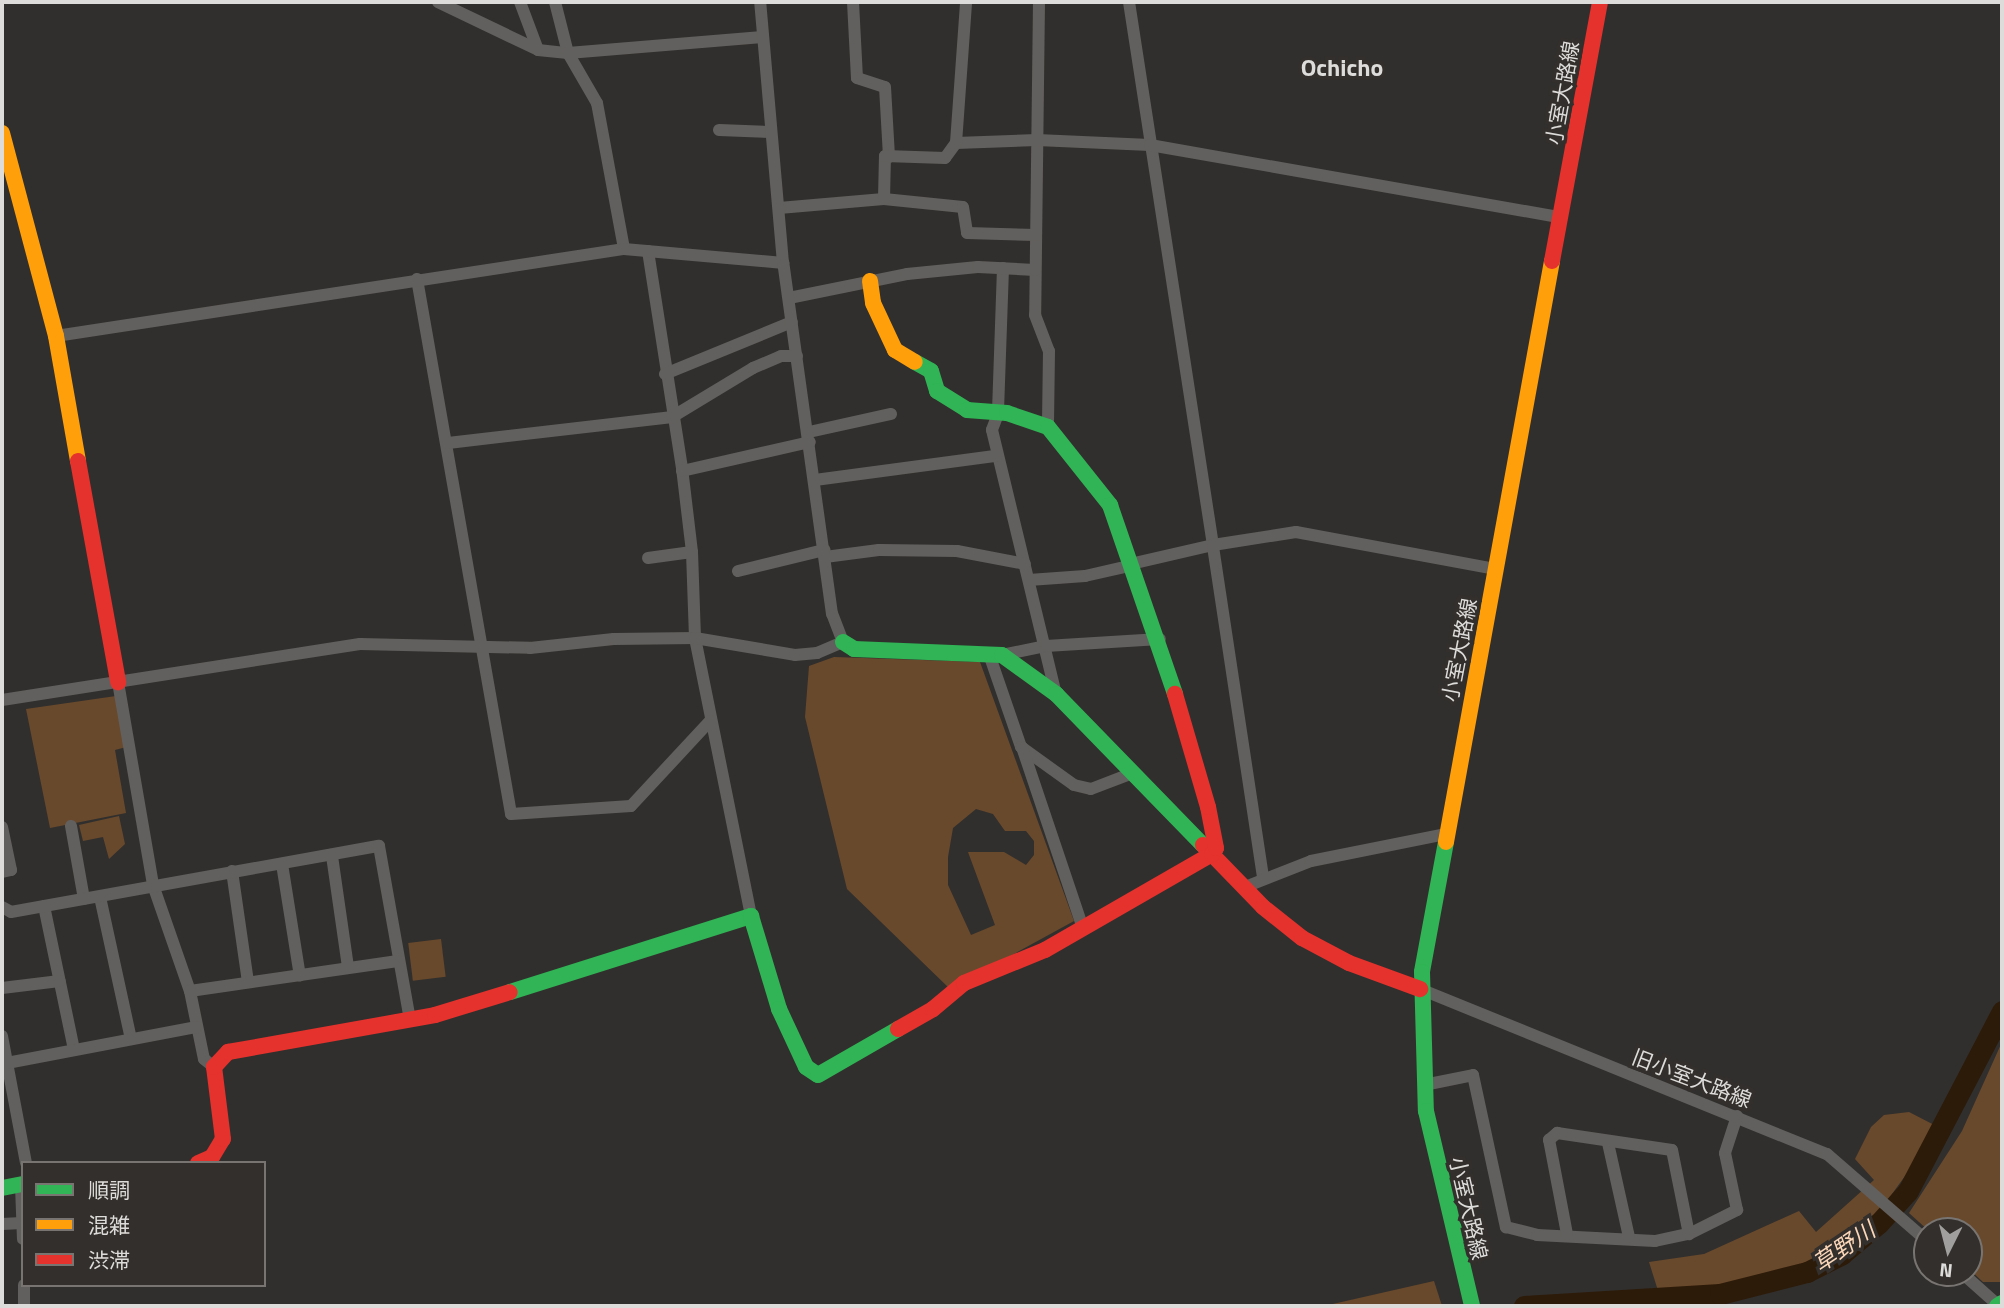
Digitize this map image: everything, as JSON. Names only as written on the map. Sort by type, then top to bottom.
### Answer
[{"type":"street","points":[[438,2],[538,50],[568,53],[762,37]]},
{"type":"street","points":[[520,2],[538,50]]},
{"type":"street","points":[[555,2],[568,53],[597,103],[624,249]]},
{"type":"street","points":[[853,2],[857,78],[885,87],[889,157]]},
{"type":"street","points":[[884,199],[885,156],[945,158],[956,143],[966,2]]},
{"type":"street","points":[[1039,2],[1035,315],[1049,351],[1048,427]]},
{"type":"street","points":[[1129,2],[1263,877]]},
{"type":"street","name":"小室大路線","points":[[1472,1306],[1437,1166],[1424,1085],[1420,989],[1446,834],[1600,2]]},
{"type":"street","points":[[762,3],[762,37],[783,263],[810,437],[832,614],[844,642],[854,649],[995,654],[1046,646],[1160,639]]},
{"type":"street","points":[[719,130],[771,132]]},
{"type":"street","points":[[2,133],[56,336],[153,885],[190,991],[204,1059],[214,1067],[223,1139],[212,1157],[203,1161]]},
{"type":"street","points":[[956,143],[1037,140],[1150,145],[1560,217]]},
{"type":"street","points":[[779,208],[884,199],[963,207],[967,233],[1036,235]]},
{"type":"street","points":[[56,336],[624,249],[783,263]]},
{"type":"street","points":[[648,251],[682,471],[692,552],[695,638],[710,721],[751,916],[779,1009],[806,1067],[818,1075],[933,1009],[964,983],[1045,950],[1212,854],[1216,848],[1208,807],[1160,639],[1110,505],[1048,427],[998,414],[967,410],[937,391],[931,371],[895,351],[873,303],[870,281]]},
{"type":"street","points":[[789,298],[906,274],[1003,268],[1035,270]]},
{"type":"street","points":[[1003,268],[998,414],[992,430],[996,456],[1056,694]]},
{"type":"street","points":[[417,279],[448,443],[511,814],[631,806],[710,721]]},
{"type":"street","points":[[666,374],[792,322]]},
{"type":"street","points":[[448,443],[672,417],[753,368],[781,356],[797,356]]},
{"type":"street","points":[[682,471],[891,414]]},
{"type":"street","points":[[815,480],[996,456]]},
{"type":"street","points":[[1029,580],[1085,576],[1213,545],[1296,532],[1495,569]]},
{"type":"street","points":[[738,571],[825,554],[879,550],[957,551],[1025,564]]},
{"type":"street","points":[[648,558],[692,552]]},
{"type":"street","points":[[2,700],[360,644],[481,644],[530,648],[614,639],[695,638],[795,655],[817,653],[844,642]]},
{"type":"street","points":[[995,654],[1056,694],[1245,887],[1302,938],[1349,963],[1420,989]]},
{"type":"street","points":[[995,654],[1021,747],[1083,928]]},
{"type":"street","points":[[1021,747],[1074,785],[1091,789],[1133,773]]},
{"type":"street","points":[[71,826],[84,900]]},
{"type":"street","points":[[2,827],[11,870],[2,872]]},
{"type":"street","points":[[1245,887],[1263,877],[1311,861],[1446,834]]},
{"type":"street","points":[[2,907],[11,912],[379,846],[410,1020]]},
{"type":"street","points":[[332,856],[348,967]]},
{"type":"street","points":[[282,864],[300,976]]},
{"type":"street","points":[[232,871],[248,982]]},
{"type":"street","points":[[100,897],[131,1040]]},
{"type":"street","points":[[44,906],[75,1050]]},
{"type":"street","points":[[214,1067],[229,1052],[249,1045],[410,1020],[751,916]]},
{"type":"street","points":[[190,991],[398,961]]},
{"type":"street","points":[[2,988],[60,981]]},
{"type":"street","name":"旧小室大路線","points":[[1420,989],[1827,1154],[1913,1228]]},
{"type":"street","points":[[8,1063],[196,1027]]},
{"type":"street","points":[[2,1036],[26,1161]]},
{"type":"street","points":[[1424,1085],[1473,1075],[1506,1227],[1537,1236],[1567,1234],[1655,1241],[1689,1234],[1737,1210],[1725,1153],[1737,1116]]},
{"type":"street","points":[[1567,1234],[1549,1140],[1557,1133],[1608,1143],[1672,1150],[1689,1234]]},
{"type":"street","points":[[1608,1143],[1629,1237]]},
{"type":"street","points":[[2,1188],[21,1185]]},
{"type":"street","points":[[2,1224],[21,1223]]},
{"type":"street","points":[[24,1287],[24,1306]]},
{"type":"street","points":[[1978,1287],[1997,1303]]},
{"type":"shaded area","points":[[834,657],[980,662],[1074,921],[950,989],[847,889],[805,717],[809,666]],"holes":[[[976,809],[993,814],[1005,831],[1026,831],[1034,841],[1034,855],[1026,865],[1004,852],[968,852],[995,925],[971,935],[948,885],[948,857],[953,828]]]},
{"type":"shaded area","points":[[116,696],[130,746],[115,750],[126,813],[50,828],[26,709]]},
{"type":"shaded area","points":[[119,816],[125,844],[109,859],[103,837],[83,841],[79,825]]},
{"type":"shaded area","points":[[441,939],[446,977],[413,981],[408,943]]},
{"type":"shaded area","points":[[2002,1042],[2002,1282],[1983,1282],[1983,1217],[1913,1217],[1909,1213],[1962,1131]]},
{"type":"shaded area","points":[[1909,1112],[1940,1128],[1873,1220],[1816,1262],[1751,1283],[1660,1297],[1649,1262],[1704,1254],[1799,1211],[1816,1232],[1874,1180],[1855,1159],[1871,1127],[1884,1115]]},
{"type":"shaded area","points":[[1434,1281],[1442,1306],[1324,1306]]},
{"type":"waterway","name":"草野川","points":[[1524,1306],[1720,1294],[1807,1272],[1842,1254],[1879,1223],[1908,1191],[2002,1011]]},
{"type":"traffic: fast","points":[[915,362],[931,371],[937,391],[967,410],[1007,413],[1048,427],[1110,505],[1175,694]]},
{"type":"traffic: fast","points":[[843,642],[854,649],[1002,655],[1056,694],[1203,845]]},
{"type":"traffic: fast","points":[[1446,842],[1422,972],[1426,1111],[1472,1306]]},
{"type":"traffic: fast","points":[[510,992],[751,916],[779,1009],[806,1067],[818,1075],[898,1029]]},
{"type":"traffic: fast","points":[[2,1188],[21,1184]]},
{"type":"traffic: fast","points":[[1997,1306],[2002,1303]]},
{"type":"traffic: slow","points":[[2,133],[56,336],[78,461]]},
{"type":"traffic: slow","points":[[1446,842],[1552,261]]},
{"type":"traffic: slow","points":[[870,281],[873,303],[895,350],[915,362]]},
{"type":"traffic: jam","points":[[1552,261],[1600,2]]},
{"type":"traffic: jam","points":[[78,461],[118,682]]},
{"type":"traffic: jam","points":[[898,1029],[933,1009],[964,983],[1045,950],[1212,854],[1216,848],[1208,807],[1175,694]]},
{"type":"traffic: jam","points":[[1203,845],[1263,907],[1302,938],[1349,963],[1420,989]]},
{"type":"traffic: jam","points":[[203,1161],[212,1157],[223,1139],[214,1067],[228,1052],[435,1015],[510,992]]},
{"type":"district","name":"Ochicho","points":[[1342,68]]}]
